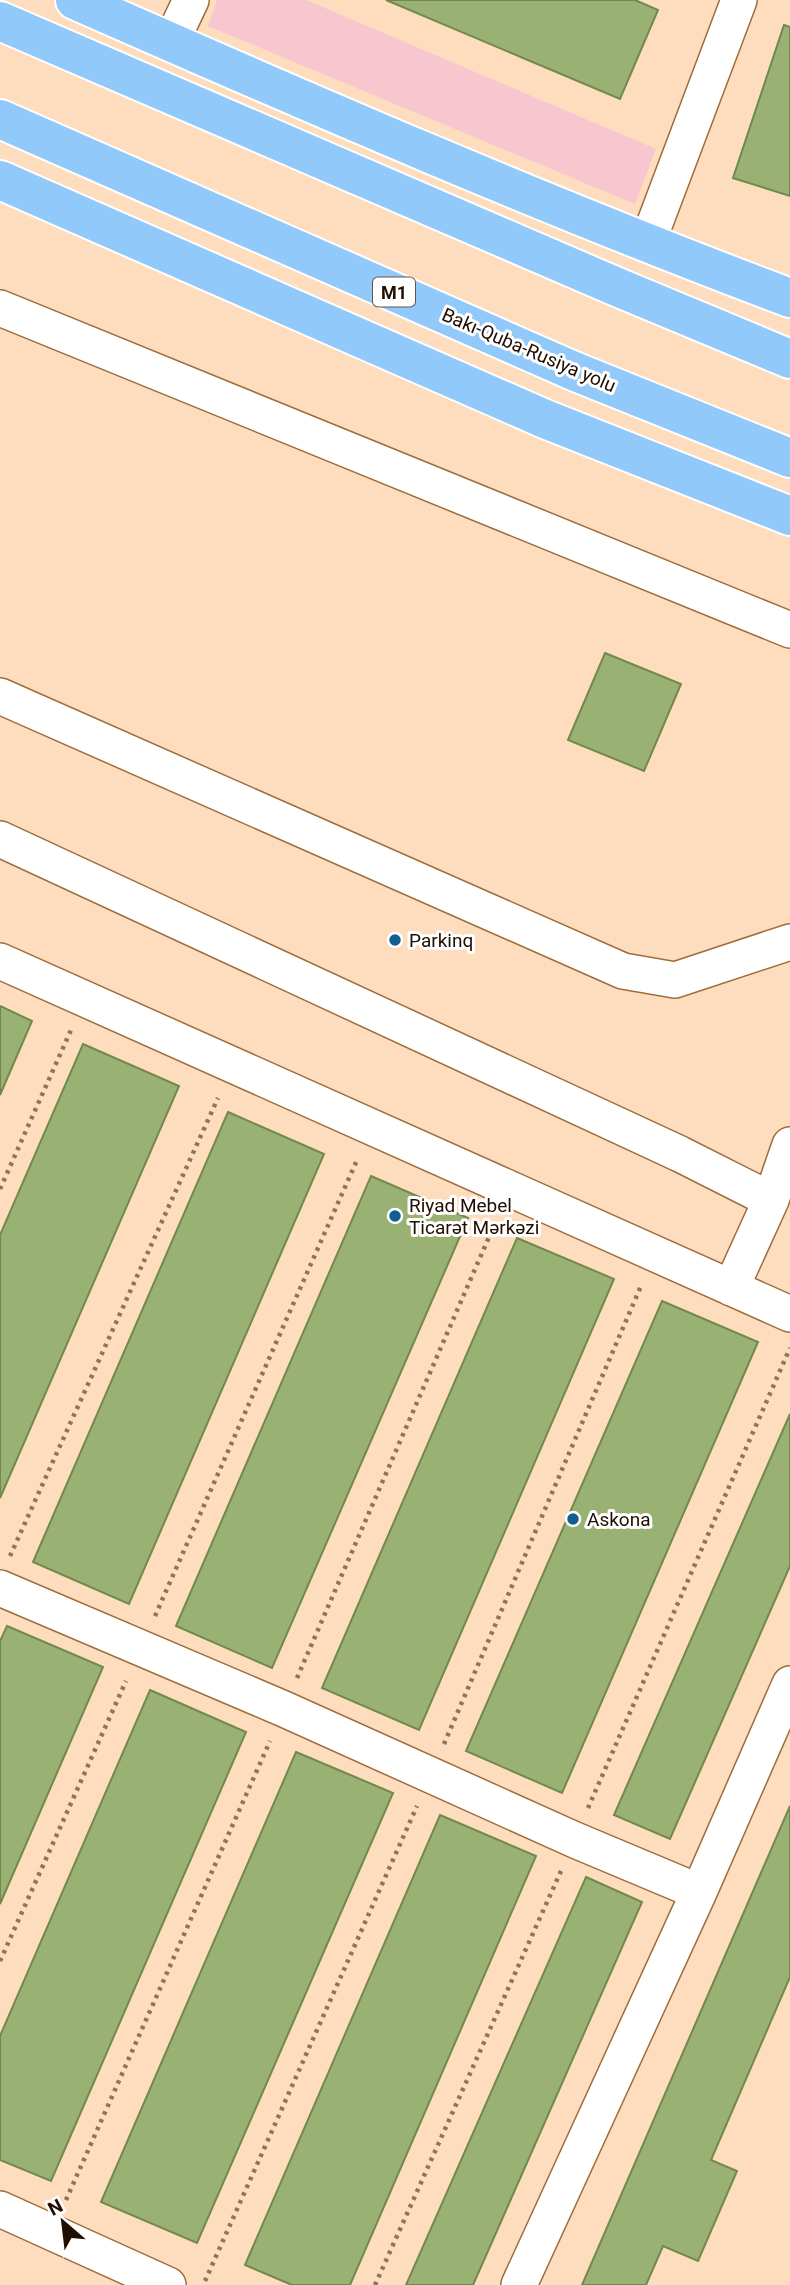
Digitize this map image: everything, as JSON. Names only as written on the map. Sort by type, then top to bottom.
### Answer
[{"type":"highway","points":[[75,0],[430,155],[647,244],[790,298]]},
{"type":"highway","points":[[0,20],[790,359]]},
{"type":"highway","name":"Bakı-Quba-Rusiya yolu","points":[[0,120],[576,372],[790,458]]},
{"type":"highway","points":[[0,180],[545,419],[790,516]]},
{"type":"street","points":[[171,43],[191,0]]},
{"type":"street","points":[[647,244],[739,0]]},
{"type":"street","points":[[0,308],[790,630]]},
{"type":"street","points":[[0,696],[623,971],[675,979],[790,942]]},
{"type":"street","points":[[0,839],[680,1154],[771,1200]]},
{"type":"street","points":[[0,961],[790,1314]]},
{"type":"street","points":[[731,1288],[771,1200],[790,1145]]},
{"type":"street","points":[[3,1577],[141,1649],[699,1892]]},
{"type":"street","points":[[519,2285],[699,1892],[790,1684]]},
{"type":"street","points":[[0,2209],[168,2285]]},
{"type":"path","points":[[0,1189],[85,998]]},
{"type":"path","points":[[3,1577],[233,1065]]},
{"type":"path","points":[[0,1961],[372,1127]]},
{"type":"shaded area","points":[[217,0],[306,0],[656,149],[635,204],[208,26]]},
{"type":"building","points":[[386,0],[635,0],[658,10],[620,99]]},
{"type":"building","points":[[784,25],[790,27],[790,196],[733,178]]},
{"type":"building","points":[[605,653],[681,684],[644,771],[568,740]]},
{"type":"building","points":[[0,1006],[32,1021],[0,1095]]},
{"type":"building","points":[[83,1044],[179,1086],[0,1498],[0,1235]]},
{"type":"building","points":[[228,1112],[324,1154],[129,1604],[33,1562]]},
{"type":"building","points":[[371,1176],[468,1218],[272,1668],[176,1626]]},
{"type":"building","points":[[517,1238],[614,1279],[419,1730],[322,1688]]},
{"type":"building","points":[[662,1301],[758,1342],[562,1793],[466,1751]]},
{"type":"building","points":[[790,1414],[790,1566],[670,1839],[614,1815]]},
{"type":"building","points":[[7,1626],[103,1667],[0,1904],[0,1641]]},
{"type":"building","points":[[150,1690],[246,1732],[51,2181],[0,2160],[0,2036]]},
{"type":"building","points":[[296,1752],[393,1793],[197,2243],[101,2202]]},
{"type":"building","points":[[790,1806],[790,1977],[711,2160],[737,2171],[698,2261],[663,2246],[646,2285],[582,2285]]},
{"type":"building","points":[[440,1815],[536,1856],[350,2285],[292,2285],[245,2265]]},
{"type":"building","points":[[586,1877],[642,1902],[473,2285],[406,2285]]},
{"type":"place","name":"Parkinq","points":[[395,940]]},
{"type":"place","name":"Riyad Mebel Ticarət Mərkəzi","points":[[395,1216]]},
{"type":"place","name":"Askona","points":[[573,1519]]}]
